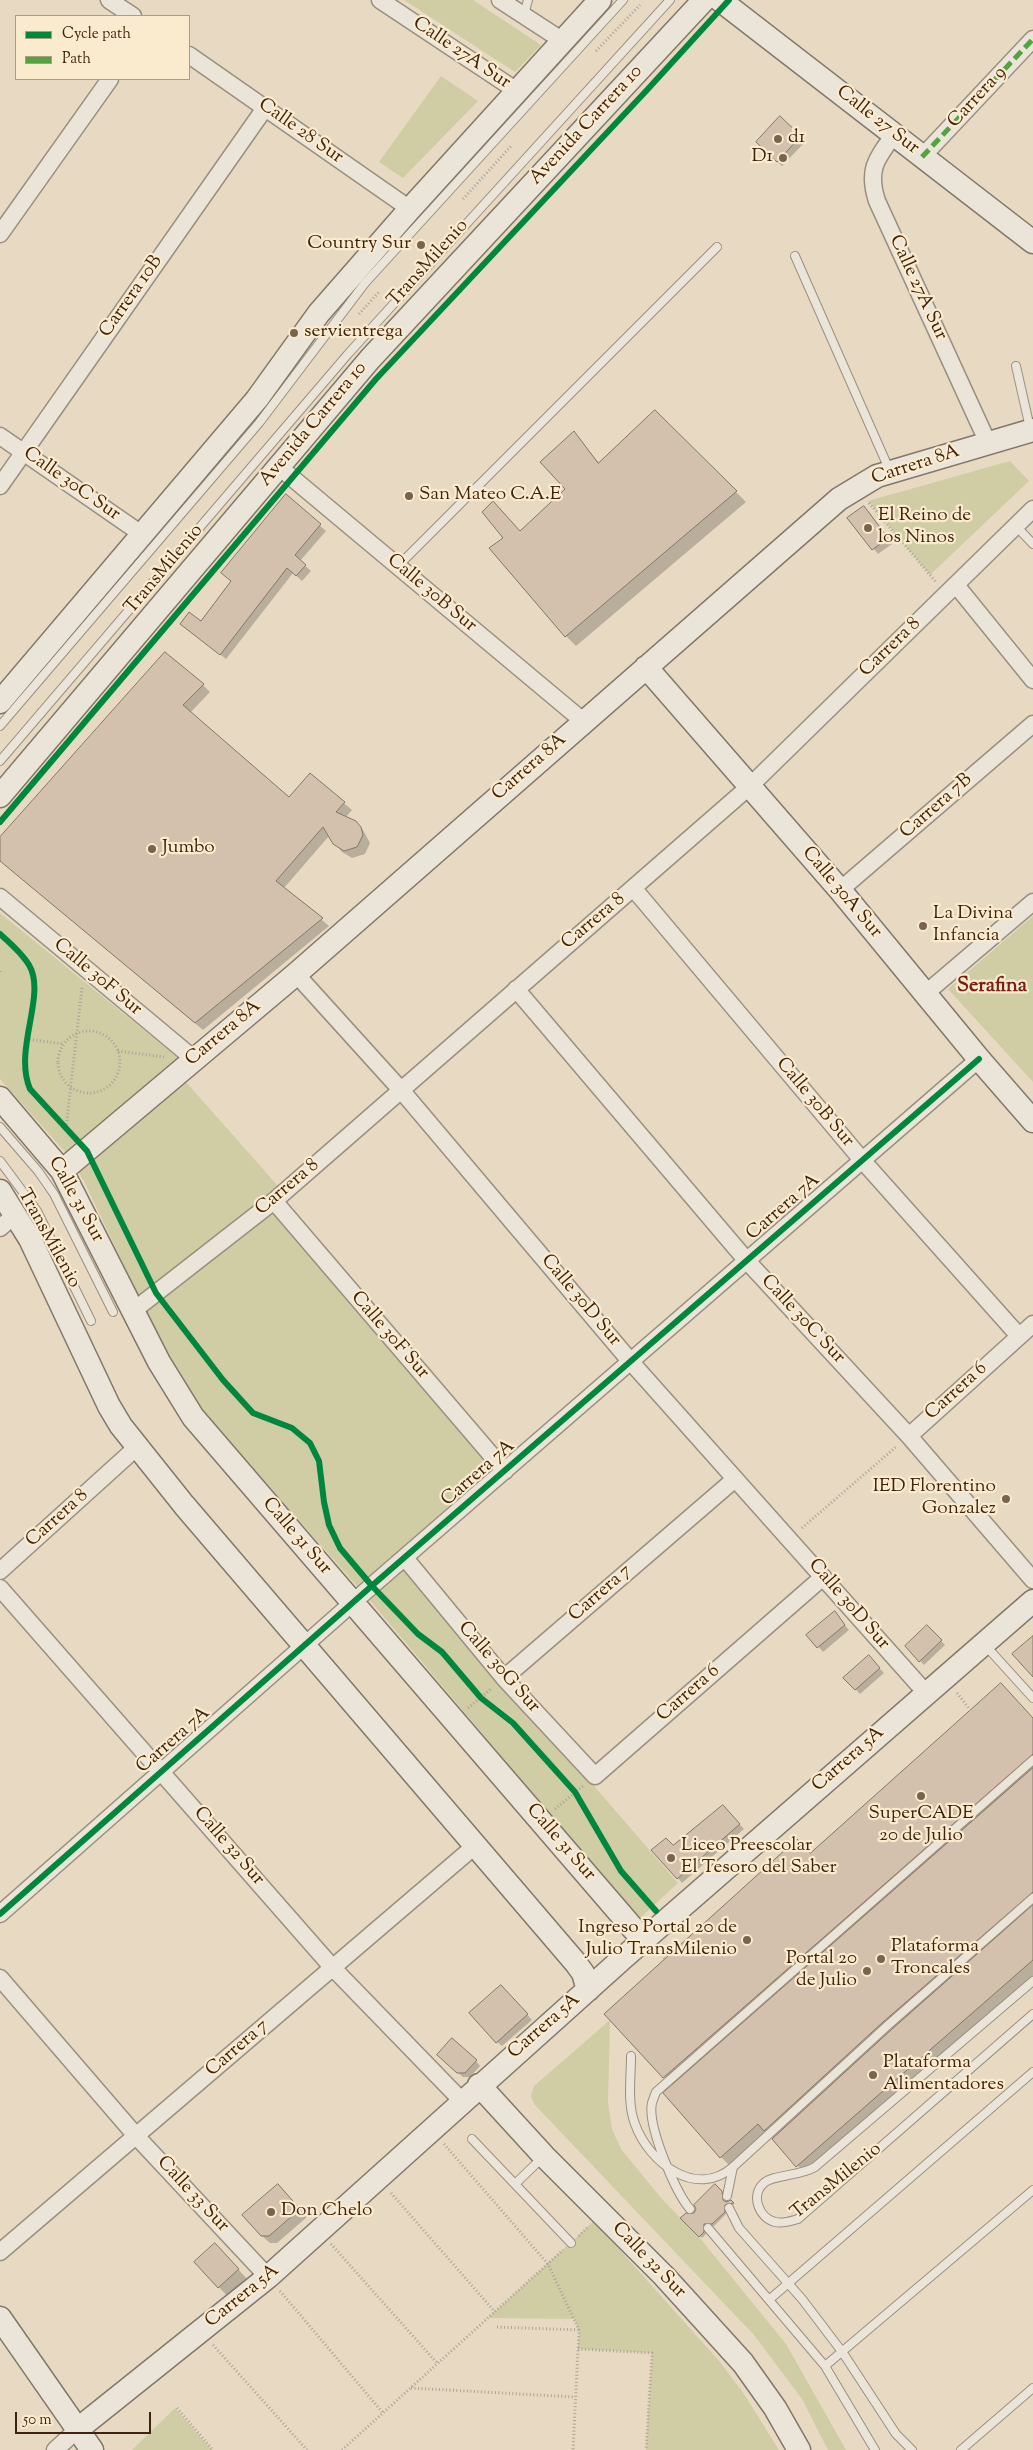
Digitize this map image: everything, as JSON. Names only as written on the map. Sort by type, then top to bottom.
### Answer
[{"type":"street","points":[[109,0],[132,15]]},
{"type":"street","name":"Calle 27A Sur","points":[[380,0],[517,91]]},
{"type":"street","points":[[500,0],[526,8],[563,41]]},
{"type":"street","points":[[0,702],[257,399],[319,313],[410,209],[600,0]]},
{"type":"street","name":"Avenida Carrera 10","points":[[0,796],[370,359],[704,0]]},
{"type":"street","name":"Calle 27 Sur","points":[[720,0],[1033,242]]},
{"type":"street","name":"Carrera 9","points":[[922,157],[1033,40]]},
{"type":"street","name":"Calle 28 Sur","points":[[190,56],[410,209]]},
{"type":"street","points":[[0,234],[109,80]]},
{"type":"street","name":"Carrera 10B","points":[[0,486],[265,108]]},
{"type":"street","name":"Calle 27A Sur","points":[[894,135],[878,157],[872,171],[872,186],[988,442]]},
{"type":"street","name":"Carrera 8A","points":[[62,1171],[296,974],[839,499],[856,487],[890,471],[1032,431]]},
{"type":"street","name":"Calle 30C Sur","points":[[0,436],[142,535]]},
{"type":"street","name":"Calle 30B Sur","points":[[278,466],[583,721]]},
{"type":"street","name":"Carrera 8","points":[[123,1312],[274,1201],[516,989],[634,889],[750,786],[1033,509]]},
{"type":"street","points":[[951,590],[1033,680]]},
{"type":"street","name":"Calle 30A Sur","points":[[646,667],[840,890],[978,1058],[1033,1121]]},
{"type":"street","name":"Carrera 7B","points":[[840,890],[1033,724]]},
{"type":"street","name":"Calle 30B Sur","points":[[634,889],[862,1160],[1020,1336]]},
{"type":"street","name":"Calle 30F Sur","points":[[0,897],[194,1059]]},
{"type":"street","points":[[926,993],[1033,902]]},
{"type":"street","name":"Calle 30D Sur","points":[[296,974],[401,1090],[631,1362],[790,1538],[926,1694]]},
{"type":"street","name":"Calle 30C Sur","points":[[516,989],[747,1261],[909,1436],[1033,1580]]},
{"type":"street","name":"Carrera 7A","points":[[0,1914],[353,1602],[978,1058]]},
{"type":"street","name":"Calle 31 Sur","points":[[0,1098],[62,1171],[123,1312],[158,1362],[192,1417],[651,1945]]},
{"type":"street","points":[[0,1190],[8,1221],[30,1239],[109,1406],[137,1447],[304,1646],[576,1962],[583,1973],[588,1990]]},
{"type":"street","name":"Calle 30F Sur","points":[[274,1201],[505,1471]]},
{"type":"street","name":"Carrera 6","points":[[909,1436],[1033,1324]]},
{"type":"street","name":"Carrera 8","points":[[0,1571],[137,1447]]},
{"type":"street","name":"Carrera 7","points":[[504,1678],[735,1479]]},
{"type":"street","name":"Calle 30G Sur","points":[[405,1558],[504,1678],[595,1776]]},
{"type":"street","name":"Carrera 6","points":[[595,1776],[823,1577]]},
{"type":"street","name":"Calle 32 Sur","points":[[0,1588],[332,1967],[462,2100]]},
{"type":"street","name":"Carrera 5A","points":[[55,2450],[78,2429],[268,2277],[462,2100],[588,1990],[651,1945],[926,1694],[1033,1601]]},
{"type":"street","name":"Carrera 7","points":[[0,2252],[137,2137],[332,1967],[476,1845]]},
{"type":"street","name":"Calle 33 Sur","points":[[0,1978],[137,2137],[268,2277]]},
{"type":"street","name":"Calle 32 Sur","points":[[479,2085],[544,2156],[664,2276],[743,2363],[776,2408],[799,2450]]},
{"type":"street","points":[[0,2318],[92,2450]]},
{"type":"lane","name":"TransMilenio","points":[[0,726],[258,423],[365,283],[623,0]]},
{"type":"lane","name":"TransMilenio","points":[[0,761],[343,360],[670,0]]},
{"type":"lane","points":[[398,566],[717,247]]},
{"type":"lane","points":[[795,256],[890,471]]},
{"type":"lane","points":[[1016,366],[1032,431]]},
{"type":"lane","points":[[1016,526],[1033,544]]},
{"type":"lane","name":"TransMilenio","points":[[0,1127],[26,1156],[54,1194],[123,1312]]},
{"type":"lane","name":"TransMilenio","points":[[0,1161],[36,1211],[91,1321]]},
{"type":"lane","points":[[983,1644],[1033,1698]]},
{"type":"lane","points":[[690,2209],[681,2198],[668,2168],[652,2115],[652,2103],[656,2092],[1033,1760]]},
{"type":"lane","points":[[631,2056],[630,2100],[635,2124],[643,2140],[668,2168],[686,2178],[710,2180],[724,2174],[733,2167],[887,2026],[1033,1898]]},
{"type":"lane","name":"TransMilenio","points":[[1033,1981],[815,2168],[805,2173],[765,2181],[758,2189],[756,2200],[760,2211],[767,2219],[777,2223],[798,2219],[1033,2014]]},
{"type":"lane","points":[[770,2299],[1033,2072]]},
{"type":"lane","points":[[472,2139],[571,2243]]},
{"type":"lane","points":[[515,2184],[544,2156]]},
{"type":"lane","points":[[727,2196],[733,2167]]},
{"type":"lane","points":[[825,2366],[843,2353],[1033,2190]]},
{"type":"lane","points":[[729,2208],[739,2228],[788,2284],[843,2353],[896,2434],[912,2450]]},
{"type":"lane","points":[[708,2228],[825,2366],[874,2450]]},
{"type":"lane","points":[[961,2450],[1033,2388]]},
{"type":"path","points":[[634,0],[644,8]]},
{"type":"path","points":[[596,51],[640,5]]},
{"type":"path","points":[[463,199],[512,145]]},
{"type":"path","points":[[856,487],[951,590]]},
{"type":"path","points":[[66,1128],[83,980]]},
{"type":"path","points":[[88,1031],[107,1037],[118,1051],[120,1064],[112,1083],[104,1089],[94,1092],[84,1092],[71,1086],[61,1076],[58,1066],[58,1056],[64,1044],[77,1034],[88,1031]]},
{"type":"path","points":[[26,1039],[64,1044]]},
{"type":"path","points":[[118,1051],[170,1058]]},
{"type":"path","points":[[58,1120],[87,1151]]},
{"type":"path","points":[[467,1710],[504,1678]]},
{"type":"path","points":[[475,1691],[488,1703]]},
{"type":"path","points":[[956,1692],[971,1710]]},
{"type":"path","points":[[554,1810],[595,1776]]},
{"type":"path","points":[[569,1785],[580,1799]]},
{"type":"path","points":[[651,1945],[665,1958]]},
{"type":"path","points":[[439,2138],[548,2264],[579,2330],[573,2450]]},
{"type":"path","points":[[377,2178],[495,2312]]},
{"type":"path","points":[[342,2450],[602,2214]]},
{"type":"path","points":[[319,2230],[438,2364]]},
{"type":"path","points":[[268,2277],[383,2413]]},
{"type":"path","points":[[496,2328],[579,2330]]},
{"type":"path","points":[[201,2331],[308,2450]]},
{"type":"path","points":[[578,2349],[652,2353],[646,2450]]},
{"type":"path","points":[[410,2388],[576,2397]]},
{"type":"path","points":[[177,2408],[213,2450]]},
{"type":"shaded area","points":[[404,0],[473,0],[541,45],[515,72]]},
{"type":"shaded area","points":[[441,76],[478,101],[403,178],[379,162]]},
{"type":"shaded area","points":[[1010,461],[1029,481],[930,575],[868,501]]},
{"type":"shaded area","points":[[0,913],[178,1058],[171,1065],[278,1186],[264,1199],[495,1465],[394,1555],[678,1883],[639,1919],[378,1610],[204,1412],[181,1381],[154,1329],[84,1181],[67,1154],[0,1079]]},
{"type":"shaded area","points":[[1033,916],[1033,1082],[948,989]]},
{"type":"shaded area","points":[[610,2020],[608,2102],[612,2129],[621,2149],[662,2199],[699,2237],[786,2344],[846,2450],[828,2450],[802,2399],[754,2335],[534,2104],[531,2096],[534,2086]]},
{"type":"shaded area","points":[[594,2221],[720,2362],[744,2394],[779,2450],[646,2450],[652,2353],[578,2349],[579,2330],[574,2319],[488,2318]]},
{"type":"shaded area","points":[[175,2408],[212,2450],[132,2450]]},
{"type":"building","name":"d1","points":[[780,116],[801,136],[777,162],[756,142]]},
{"type":"building","points":[[655,410],[737,491],[565,637],[489,548],[503,538],[482,512],[493,501],[520,531],[565,489],[540,462],[574,431],[598,463]]},
{"type":"building","points":[[286,494],[321,524],[295,555],[306,565],[296,576],[287,568],[220,655],[180,624],[189,612],[201,621],[231,581],[221,573]]},
{"type":"building","name":"El Reino de los Ninos","points":[[864,506],[888,538],[872,550],[847,518]]},
{"type":"building","name":"Jumbo","points":[[165,652],[204,684],[183,705],[289,797],[310,773],[345,802],[336,812],[356,821],[361,827],[363,835],[357,847],[344,851],[333,844],[323,827],[276,881],[323,918],[195,1023],[0,861],[0,837]]},
{"type":"building","points":[[835,1611],[845,1625],[817,1648],[806,1635]]},
{"type":"building","points":[[927,1625],[942,1640],[919,1662],[905,1646]]},
{"type":"building","points":[[1033,1636],[1033,1677],[1012,1654]]},
{"type":"building","points":[[869,1655],[880,1668],[855,1690],[843,1678]]},
{"type":"building","points":[[1001,1683],[1033,1718],[1033,1754],[663,2078],[604,2014],[797,1839],[810,1853]]},
{"type":"building","name":"Plataforma Troncales","points":[[1033,1768],[1033,1892],[883,2022],[764,2131],[758,2124],[720,2158],[663,2093]]},
{"type":"building","points":[[723,1805],[740,1824],[677,1879],[651,1850],[666,1838],[673,1845]]},
{"type":"building","name":"Plataforma Alimentadores","points":[[1033,1905],[1033,1960],[796,2167],[772,2139],[891,2030]]},
{"type":"building","points":[[501,1985],[528,2014],[496,2043],[469,2013]]},
{"type":"building","points":[[452,2038],[477,2060],[465,2073],[457,2073],[437,2055]]},
{"type":"building","name":"Don Chelo","points":[[278,2184],[300,2209],[269,2236],[261,2236],[242,2215]]},
{"type":"building","points":[[715,2184],[722,2191],[723,2200],[726,2202],[731,2200],[734,2203],[725,2205],[725,2212],[712,2224],[704,2224],[704,2232],[699,2237],[680,2218],[686,2213],[694,2213],[696,2209],[694,2205]]},
{"type":"building","points":[[215,2243],[239,2269],[218,2288],[194,2262]]},
{"type":"marked path","points":[[922,157],[1033,39]]},
{"type":"cycle path","points":[[0,822],[376,379],[729,0]]},
{"type":"cycle path","points":[[0,934],[23,956],[34,977],[33,1007],[25,1057],[30,1089],[87,1151],[156,1293],[223,1380],[253,1413],[292,1428],[310,1443],[319,1461],[329,1525],[340,1548],[372,1586],[418,1634],[442,1652],[481,1698],[513,1723],[575,1792],[621,1871],[656,1911]]},
{"type":"cycle path","points":[[0,1914],[375,1583],[979,1059]]},
{"type":"place","name":"d1","points":[[778,139]]},
{"type":"place","name":"D1","points":[[783,158]]},
{"type":"place","name":"Country Sur","points":[[421,245]]},
{"type":"place","name":"servientrega","points":[[294,333]]},
{"type":"place","name":"San Mateo C.A.E","points":[[409,496]]},
{"type":"place","name":"El Reino de los Ninos","points":[[868,528]]},
{"type":"place","name":"Jumbo","points":[[152,849]]},
{"type":"place","name":"La Divina Infancia","points":[[923,926]]},
{"type":"place","name":"IED Florentino Gonzalez","points":[[1006,1499]]},
{"type":"place","name":"SuperCADE 20 de Julio","points":[[921,1796]]},
{"type":"place","name":"Liceo Preescolar El Tesoro del Saber","points":[[671,1858]]},
{"type":"place","name":"Ingreso Portal 20 de Julio TransMilenio","points":[[747,1940]]},
{"type":"place","name":"Plataforma Troncales","points":[[881,1959]]},
{"type":"place","name":"Portal 20 de Julio","points":[[867,1971]]},
{"type":"place","name":"Plataforma Alimentadores","points":[[873,2075]]},
{"type":"place","name":"Don Chelo","points":[[271,2212]]},
{"type":"district","name":"Serafina","points":[[992,988]]}]
